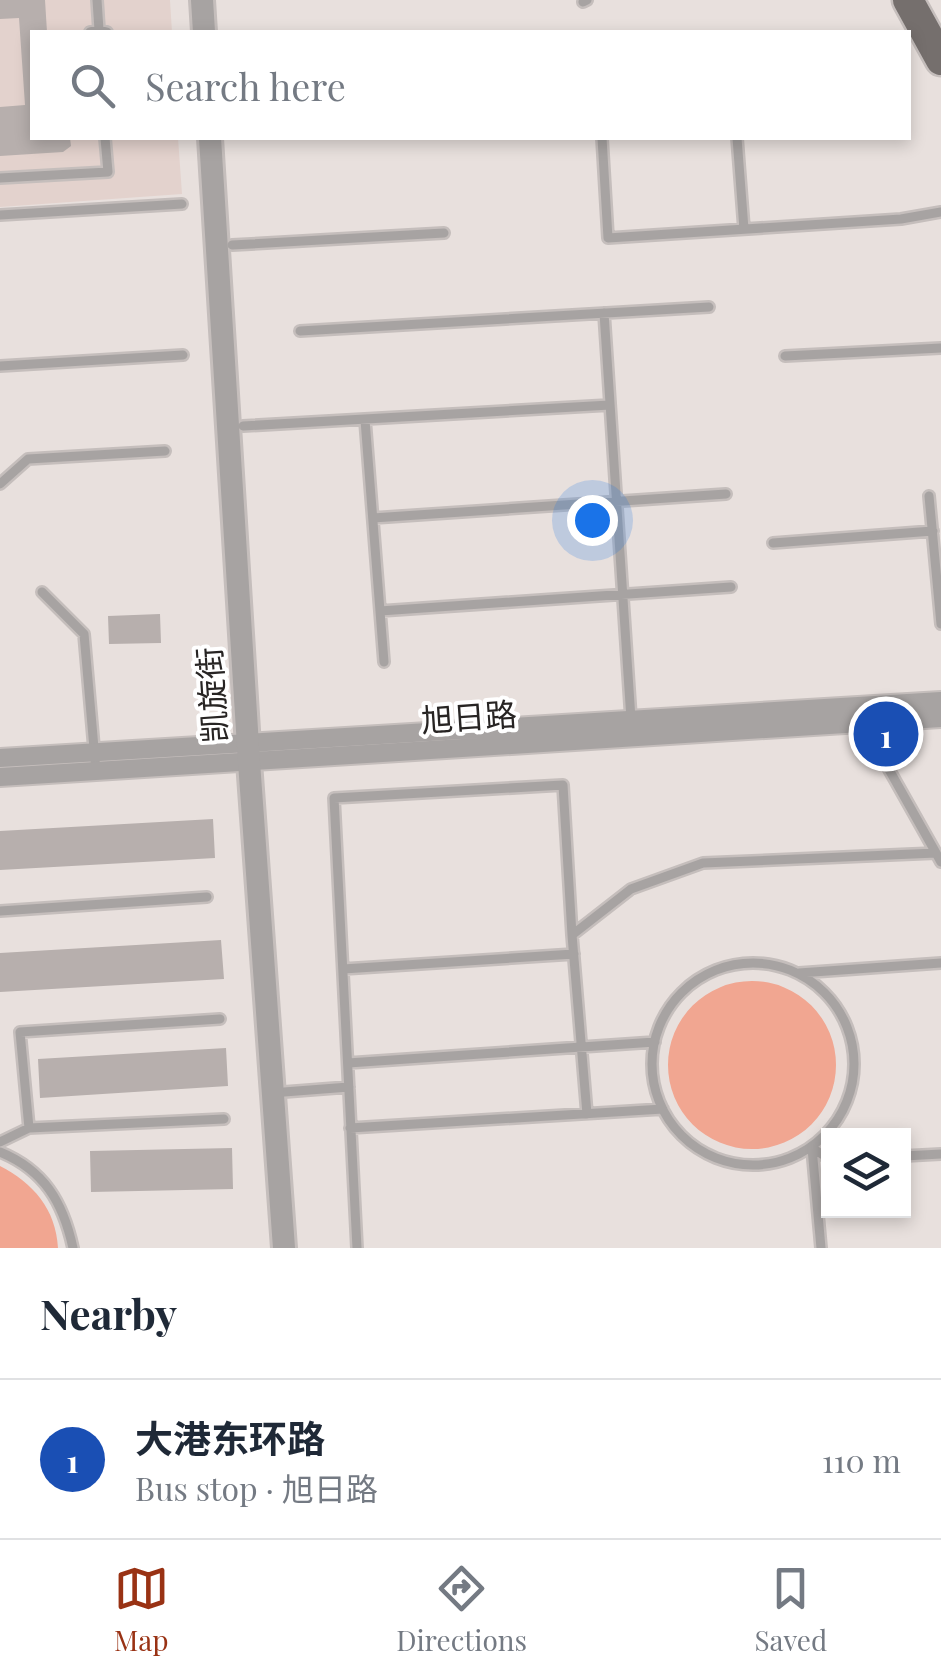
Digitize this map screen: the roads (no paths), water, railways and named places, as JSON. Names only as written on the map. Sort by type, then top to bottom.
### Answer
[{"type":"main road","points":[[908,0],[941,60]]},
{"type":"street","points":[[202,0],[204,30]]},
{"type":"street","points":[[216,0],[218,30]]},
{"type":"street","name":"凯旋街","points":[[210,140],[294,1248]]},
{"type":"street","name":"凯旋街","points":[[225,140],[284,1248]]},
{"type":"street","name":"旭日路","points":[[631,729],[941,701]]},
{"type":"street","name":"旭日路","points":[[0,777],[95,762],[631,729],[941,718]]},
{"type":"street","name":"旭日路","points":[[0,758],[95,762]]},
{"type":"lane","points":[[96,0],[99,30]]},
{"type":"lane","points":[[0,178],[108,172],[105,140]]},
{"type":"lane","points":[[602,140],[608,238],[901,219],[941,212]]},
{"type":"lane","points":[[737,140],[744,229]]},
{"type":"lane","points":[[0,215],[182,204]]},
{"type":"lane","points":[[232,245],[444,232]]},
{"type":"lane","points":[[300,331],[709,306]]},
{"type":"lane","points":[[604,313],[631,729]]},
{"type":"lane","points":[[785,356],[941,348]]},
{"type":"lane","points":[[0,366],[183,355]]},
{"type":"lane","points":[[243,426],[610,405]]},
{"type":"lane","points":[[365,420],[384,662]]},
{"type":"lane","points":[[0,484],[28,459],[165,451]]},
{"type":"lane","points":[[373,518],[726,494]]},
{"type":"lane","points":[[929,496],[941,624]]},
{"type":"lane","points":[[773,543],[932,531]]},
{"type":"lane","points":[[380,611],[731,587]]},
{"type":"lane","points":[[42,592],[84,634],[95,762]]},
{"type":"lane","points":[[572,936],[631,890],[703,862],[938,858],[887,766]]},
{"type":"lane","points":[[357,1248],[334,798],[564,784],[572,936],[588,1114]]},
{"type":"lane","points":[[0,911],[207,896]]},
{"type":"lane","points":[[343,969],[574,954]]},
{"type":"lane","points":[[798,973],[941,963]]},
{"type":"lane","points":[[737,964],[768,964],[798,973],[824,991],[842,1015],[853,1044],[854,1075],[846,1105],[830,1131],[812,1148],[776,1163],[743,1165],[712,1156],[684,1139],[663,1109],[654,1082],[655,1042],[662,1019],[681,992],[708,974],[737,964]]},
{"type":"lane","points":[[29,1128],[20,1032],[220,1019]]},
{"type":"lane","points":[[348,1063],[655,1042]]},
{"type":"lane","points":[[284,1092],[349,1087]]},
{"type":"lane","points":[[350,1128],[663,1109]]},
{"type":"lane","points":[[0,1142],[29,1128],[224,1118]]},
{"type":"lane","points":[[812,1148],[821,1154]]},
{"type":"lane","points":[[812,1148],[821,1248]]},
{"type":"lane","points":[[0,1152],[22,1161],[48,1184],[66,1214],[73,1248]]},
{"type":"lane","points":[[911,1156],[941,1154]]},
{"type":"place","name":"大港东环路","points":[[886,734]]}]
